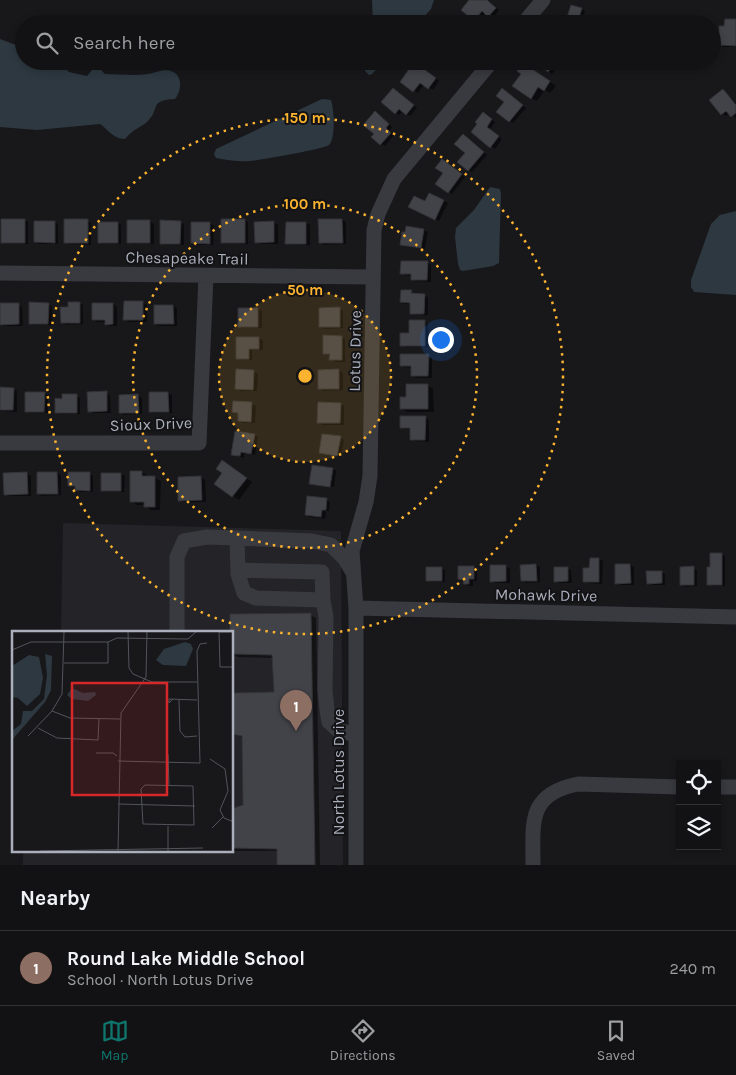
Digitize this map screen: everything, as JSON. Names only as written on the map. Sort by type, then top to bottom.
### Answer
[{"type":"street","points":[[530,15],[543,0]]},
{"type":"street","name":"Lotus Drive","points":[[356,678],[356,608],[352,573],[352,551],[366,502],[370,476],[374,230],[378,214],[394,179],[485,70]]},
{"type":"street","name":"Chesapeake Trail","points":[[0,273],[373,277]]},
{"type":"street","name":"Sioux Drive","points":[[0,442],[199,442],[206,276]]},
{"type":"street","points":[[177,631],[177,557],[184,540],[237,538],[312,540],[331,545],[345,559],[352,573]]},
{"type":"street","points":[[237,538],[238,570],[244,593],[256,598],[323,600]]},
{"type":"street","points":[[238,570],[322,572],[326,617],[324,690],[330,722],[338,730],[356,736]]},
{"type":"street","name":"Mohawk Drive","points":[[356,608],[736,617]]},
{"type":"street","name":"North Lotus Drive","points":[[356,678],[356,865]]},
{"type":"street","points":[[533,865],[533,823],[538,808],[547,796],[562,787],[578,784],[676,786]]},
{"type":"street","points":[[721,787],[736,787]]},
{"type":"shaded area","points":[[372,0],[434,0],[431,9],[426,15],[373,15]]},
{"type":"shaded area","points":[[0,39],[15,45],[15,70],[67,70],[87,76],[92,70],[101,70],[105,74],[137,75],[166,70],[176,74],[180,81],[178,95],[175,99],[158,103],[147,122],[125,139],[114,136],[100,124],[37,130],[0,127]]},
{"type":"shaded area","points":[[365,70],[376,70],[369,75]]},
{"type":"shaded area","points":[[322,99],[331,100],[333,110],[334,130],[329,145],[305,152],[250,161],[216,158],[214,154],[216,149]]},
{"type":"shaded area","points":[[490,187],[500,189],[501,194],[499,263],[493,266],[460,270],[455,237],[456,228],[474,210]]},
{"type":"shaded area","points":[[736,211],[736,295],[694,292],[691,287],[691,280],[711,224],[720,215]]},
{"type":"shaded area","points":[[63,523],[341,531],[343,865],[23,865],[23,852],[234,852],[234,631],[61,631]]},
{"type":"building","points":[[469,0],[487,0],[496,8],[490,15],[486,15],[482,11],[479,15],[467,15],[461,10]]},
{"type":"building","points":[[571,5],[582,8],[580,15],[568,15]]},
{"type":"building","points":[[725,19],[736,19],[736,46],[721,45],[721,26],[724,26]]},
{"type":"building","points":[[408,70],[425,70],[436,78],[428,89],[420,83],[413,92],[400,82]]},
{"type":"building","points":[[534,70],[550,81],[544,91],[538,87],[531,99],[512,86],[521,74],[517,71]]},
{"type":"building","points":[[393,88],[414,105],[406,115],[399,109],[395,114],[381,102]]},
{"type":"building","points":[[502,88],[523,105],[509,122],[496,112],[504,102],[496,96]]},
{"type":"building","points":[[723,89],[736,105],[736,113],[731,117],[726,111],[721,115],[709,100]]},
{"type":"building","points":[[375,111],[389,124],[386,128],[391,133],[380,145],[371,137],[374,134],[363,125]]},
{"type":"building","points":[[483,112],[492,119],[487,127],[499,136],[490,148],[471,132],[477,124],[475,122]]},
{"type":"building","points":[[463,134],[484,152],[468,171],[457,162],[465,153],[454,144]]},
{"type":"building","points":[[442,159],[462,174],[448,193],[435,184],[443,173],[435,168]]},
{"type":"building","points":[[429,193],[444,200],[435,220],[408,207],[414,196],[425,201]]},
{"type":"building","points":[[1,219],[25,219],[25,243],[1,243]]},
{"type":"building","points":[[64,219],[88,219],[88,243],[64,243]]},
{"type":"building","points":[[221,219],[245,219],[245,243],[221,243]]},
{"type":"building","points":[[318,219],[342,219],[343,243],[319,243]]},
{"type":"building","points":[[127,220],[150,220],[150,243],[127,243]]},
{"type":"building","points":[[160,220],[181,221],[180,244],[160,244]]},
{"type":"building","points":[[34,221],[55,221],[55,243],[34,242]]},
{"type":"building","points":[[274,221],[274,242],[255,243],[254,222]]},
{"type":"building","points":[[98,222],[118,222],[118,243],[98,243]]},
{"type":"building","points":[[191,222],[210,222],[210,244],[191,243]]},
{"type":"building","points":[[286,222],[306,222],[306,244],[285,244]]},
{"type":"building","points":[[406,226],[424,229],[421,248],[400,245],[402,232],[405,232]]},
{"type":"building","points":[[401,261],[428,261],[427,280],[411,280],[411,274],[400,274]]},
{"type":"building","points":[[401,290],[412,290],[411,293],[425,294],[424,314],[410,314],[410,303],[400,302]]},
{"type":"building","points":[[124,301],[143,301],[143,320],[123,320]]},
{"type":"building","points":[[29,302],[49,303],[48,324],[29,324]]},
{"type":"building","points":[[68,302],[80,302],[80,323],[61,323],[60,307],[68,307]]},
{"type":"building","points":[[0,303],[19,303],[19,324],[0,325]]},
{"type":"building","points":[[92,303],[113,303],[113,324],[105,325],[105,320],[92,320]]},
{"type":"building","points":[[154,305],[173,305],[174,324],[154,324]]},
{"type":"building","points":[[340,307],[340,327],[319,327],[319,308]]},
{"type":"building","points":[[238,308],[258,308],[258,327],[238,327]]},
{"type":"building","points":[[409,320],[425,320],[425,346],[400,346],[400,333],[409,333]]},
{"type":"building","points":[[323,335],[342,336],[342,360],[329,360],[330,354],[323,354]]},
{"type":"building","points":[[236,337],[259,337],[259,349],[249,349],[249,359],[236,359]]},
{"type":"building","points":[[400,354],[429,354],[428,376],[411,376],[411,366],[400,366]]},
{"type":"building","points":[[236,369],[254,370],[253,390],[235,389]]},
{"type":"building","points":[[339,369],[339,389],[318,389],[318,370]]},
{"type":"building","points":[[406,384],[428,384],[428,409],[400,409],[400,397],[406,397]]},
{"type":"building","points":[[0,387],[14,388],[13,410],[0,410]]},
{"type":"building","points":[[107,391],[107,411],[88,412],[87,392]]},
{"type":"building","points":[[25,392],[45,392],[44,412],[25,412]]},
{"type":"building","points":[[149,392],[168,392],[169,412],[149,412]]},
{"type":"building","points":[[62,394],[77,394],[77,413],[55,413],[55,398],[62,399]]},
{"type":"building","points":[[138,394],[139,413],[119,413],[119,395]]},
{"type":"building","points":[[233,401],[252,402],[251,422],[238,421],[238,413],[232,412]]},
{"type":"building","points":[[318,402],[341,403],[340,423],[317,423]]},
{"type":"building","points":[[400,416],[426,416],[425,440],[410,440],[410,428],[400,428]]},
{"type":"building","points":[[235,431],[255,434],[251,454],[241,452],[240,456],[231,455]]},
{"type":"building","points":[[322,434],[341,436],[337,456],[319,453]]},
{"type":"building","points":[[222,460],[247,478],[232,497],[214,484],[222,473],[216,469]]},
{"type":"building","points":[[312,465],[333,468],[330,487],[309,484]]},
{"type":"building","points":[[130,471],[142,471],[142,476],[155,476],[155,507],[144,507],[144,502],[130,502]]},
{"type":"building","points":[[27,472],[28,494],[4,495],[3,473]]},
{"type":"building","points":[[37,472],[57,472],[58,494],[37,494]]},
{"type":"building","points":[[68,472],[90,472],[90,491],[75,490],[75,486],[68,486]]},
{"type":"building","points":[[101,473],[121,473],[121,491],[101,491]]},
{"type":"building","points":[[201,476],[202,500],[178,501],[178,477]]},
{"type":"building","points":[[307,496],[327,498],[326,510],[322,510],[321,517],[305,515]]},
{"type":"building","points":[[710,553],[722,553],[722,585],[707,585],[707,567],[710,567]]},
{"type":"building","points":[[590,558],[599,558],[599,582],[583,582],[583,568],[589,568]]},
{"type":"building","points":[[536,564],[537,581],[521,581],[520,565]]},
{"type":"building","points":[[615,564],[630,564],[631,583],[615,584]]},
{"type":"building","points":[[490,565],[506,565],[506,581],[490,582]]},
{"type":"building","points":[[458,566],[474,566],[474,579],[469,579],[469,584],[463,584],[464,580],[458,579]]},
{"type":"building","points":[[694,566],[694,585],[680,585],[680,567]]},
{"type":"building","points":[[426,567],[442,567],[442,581],[426,581]]},
{"type":"building","points":[[554,567],[568,567],[568,581],[554,582]]},
{"type":"building","points":[[646,571],[662,571],[662,583],[647,584]]},
{"type":"building","points":[[311,613],[315,865],[277,865],[277,849],[234,848],[234,808],[243,805],[242,736],[234,734],[234,693],[274,692],[272,655],[234,654],[234,631],[230,631],[230,614]]},
{"type":"place","name":"Round Lake Middle School","points":[[296,731]]}]
